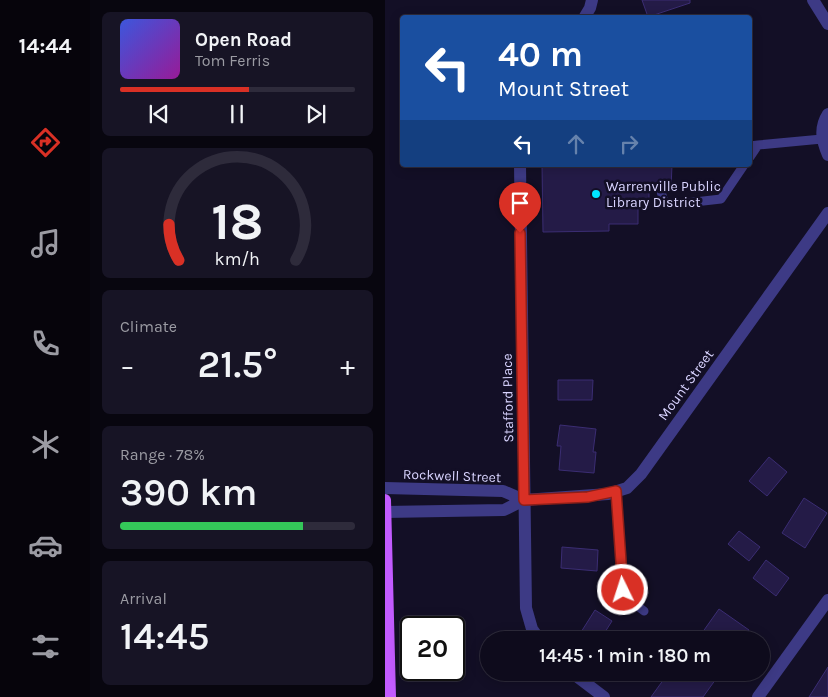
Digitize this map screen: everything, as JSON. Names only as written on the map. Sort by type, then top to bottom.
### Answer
[{"type":"main road","points":[[385,500],[390,697]]},
{"type":"street","points":[[586,15],[592,0]]},
{"type":"street","points":[[813,0],[828,24]]},
{"type":"street","points":[[828,114],[824,120],[822,132],[822,140],[828,155]]},
{"type":"street","name":"Stafford Place","points":[[520,167],[526,608],[533,631]]},
{"type":"street","name":"Mount Street","points":[[524,500],[588,497],[627,488],[641,474],[828,213]]},
{"type":"street","name":"Rockwell Street","points":[[385,488],[503,491],[524,500]]},
{"type":"street","points":[[385,512],[504,510],[524,500]]},
{"type":"street","points":[[758,697],[828,600]]},
{"type":"street","points":[[583,681],[604,697]]},
{"type":"lane","points":[[754,145],[822,140]]},
{"type":"lane","points":[[660,188],[664,202],[677,204],[721,199],[744,167]]},
{"type":"lane","points":[[616,491],[623,590],[631,601],[644,610]]},
{"type":"building","points":[[642,0],[690,0],[690,3],[654,15],[647,15]]},
{"type":"building","name":"Warrenville Public Library District","points":[[542,167],[672,167],[671,188],[667,188],[664,183],[658,182],[654,188],[649,188],[649,199],[638,199],[638,224],[609,224],[609,231],[543,232]]},
{"type":"building","points":[[558,380],[593,380],[592,400],[558,400]]},
{"type":"building","points":[[560,425],[596,429],[593,452],[596,452],[594,473],[559,470],[561,446],[557,446]]},
{"type":"building","points":[[769,457],[787,472],[767,496],[749,481]]},
{"type":"building","points":[[804,498],[827,513],[805,548],[782,533]]},
{"type":"building","points":[[739,531],[760,547],[749,561],[728,544]]},
{"type":"building","points":[[562,547],[598,550],[597,571],[561,568]]},
{"type":"building","points":[[766,560],[789,578],[776,596],[753,578]]},
{"type":"building","points":[[719,609],[749,630],[748,631],[703,631]]},
{"type":"building","points":[[595,610],[612,621],[606,631],[582,631]]},
{"type":"building","points":[[828,667],[828,697],[809,697]]},
{"type":"building","points":[[663,681],[715,681],[703,697],[651,697]]},
{"type":"place","name":"Warrenville Public Library District","points":[[596,194]]},
{"type":"route","points":[[520,233],[524,500],[588,497],[616,491],[623,590]]}]
